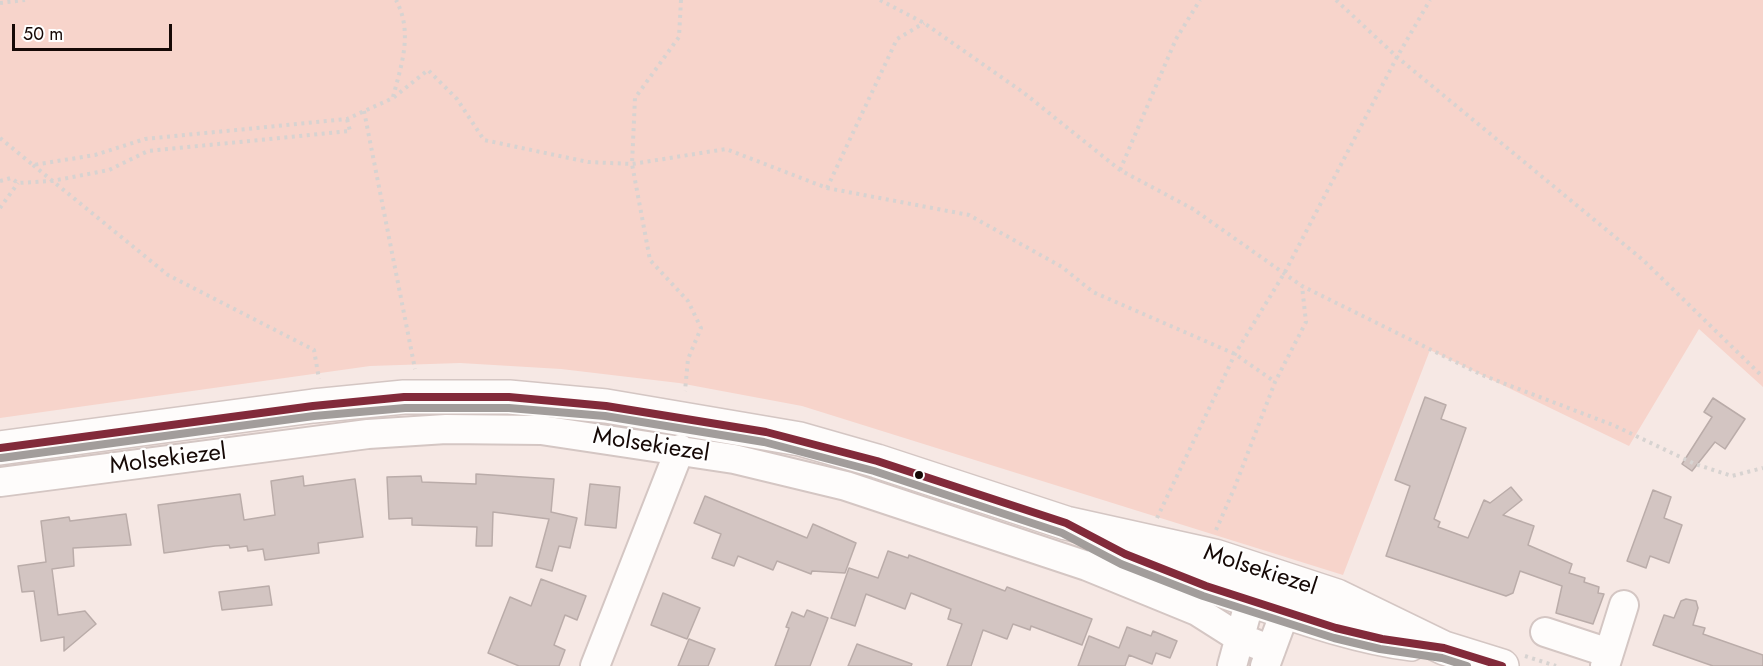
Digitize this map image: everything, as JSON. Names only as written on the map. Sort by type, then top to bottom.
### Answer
[{"type":"main road","name":"Molsekiezel","points":[[0,448],[358,401],[455,396],[509,397],[606,406],[789,437],[878,461],[1066,523],[1168,543],[1215,556],[1336,596],[1444,648]]},
{"type":"main road","name":"Molsekiezel","points":[[1066,523],[1151,566],[1285,612],[1357,633],[1444,648],[1502,666]]},
{"type":"street","name":"Molsekiezel","points":[[0,482],[368,434],[446,429],[541,430],[680,449],[846,486],[1098,571],[1197,611],[1268,658]]},
{"type":"street","points":[[596,666],[680,449]]},
{"type":"street","points":[[1232,666],[1250,600],[1276,577],[1285,612],[1268,658]]},
{"type":"street","points":[[1545,632],[1606,660],[1624,605]]},
{"type":"path","points":[[0,3],[25,0]]},
{"type":"path","points":[[393,98],[406,46],[404,15],[396,0]]},
{"type":"path","points":[[681,0],[679,37],[635,98],[632,164],[650,260],[688,301],[701,328],[688,359],[685,391]]},
{"type":"path","points":[[880,0],[924,23],[1024,93],[1120,170],[1193,209],[1302,286],[1482,375],[1613,425],[1695,464],[1732,476],[1763,468]]},
{"type":"path","points":[[1120,170],[1176,39],[1200,0]]},
{"type":"path","points":[[1336,0],[1397,57],[1643,260],[1763,377]]},
{"type":"path","points":[[1154,524],[1235,354],[1285,272],[1397,57],[1430,0]]},
{"type":"path","points":[[827,188],[897,39],[924,23]]},
{"type":"path","points":[[33,165],[95,155],[145,139],[347,119],[393,98],[428,70],[457,99],[484,140],[588,162],[632,164],[726,149],[827,188],[969,215],[1062,267],[1093,292],[1235,354],[1275,382]]},
{"type":"path","points":[[364,111],[415,369]]},
{"type":"path","points":[[0,181],[11,178],[18,183],[52,181],[109,170],[148,151],[350,131],[347,119]]},
{"type":"path","points":[[0,138],[168,275],[314,351],[319,380]]},
{"type":"path","points":[[0,208],[18,183]]},
{"type":"path","points":[[1212,538],[1234,489],[1275,382],[1306,322],[1302,286]]},
{"type":"shaded area","points":[[0,0],[1763,0],[1763,387],[1699,329],[1629,446],[1430,350],[1343,575],[802,406],[679,383],[561,369],[460,363],[370,366],[0,418]]},
{"type":"building","points":[[1425,397],[1446,405],[1441,419],[1466,428],[1434,519],[1440,522],[1438,527],[1468,538],[1484,500],[1490,503],[1511,487],[1522,500],[1503,515],[1534,526],[1528,545],[1572,564],[1569,573],[1585,578],[1584,582],[1599,587],[1598,593],[1604,594],[1593,624],[1556,613],[1562,586],[1520,571],[1513,593],[1506,596],[1386,556],[1410,486],[1395,480]]},
{"type":"building","points":[[1713,398],[1745,419],[1725,449],[1715,442],[1692,471],[1682,464],[1712,417],[1704,412]]},
{"type":"building","points":[[476,474],[554,479],[551,512],[577,518],[570,548],[559,546],[552,571],[536,567],[549,519],[493,512],[492,546],[476,546],[477,527],[412,525],[412,518],[389,519],[387,477],[421,476],[422,482],[476,484]]},
{"type":"building","points":[[303,476],[304,486],[355,479],[363,537],[318,543],[319,553],[265,560],[263,549],[248,551],[247,546],[230,548],[229,545],[215,546],[164,553],[158,505],[240,494],[244,520],[275,515],[271,481]]},
{"type":"building","points":[[590,484],[620,487],[616,528],[585,525]]},
{"type":"building","points":[[1653,490],[1671,497],[1664,518],[1682,525],[1669,563],[1650,556],[1646,568],[1627,561]]},
{"type":"building","points":[[705,496],[807,538],[813,524],[856,543],[845,573],[812,571],[811,574],[777,561],[773,570],[738,556],[734,566],[712,558],[721,534],[694,523]]},
{"type":"building","points":[[126,514],[131,545],[73,548],[74,566],[52,569],[58,615],[85,611],[96,624],[64,651],[64,637],[41,641],[34,591],[22,592],[18,566],[46,562],[41,521],[69,517],[70,521]]},
{"type":"building","points":[[888,551],[908,558],[909,555],[1005,591],[1007,587],[1092,619],[1082,645],[1031,626],[1030,630],[1013,624],[1007,639],[983,630],[971,666],[947,666],[962,624],[948,619],[951,609],[911,593],[905,609],[866,594],[855,626],[831,618],[849,568],[878,578]]},
{"type":"building","points":[[541,579],[586,596],[577,620],[565,615],[554,645],[565,650],[559,666],[519,666],[488,653],[510,597],[531,606]]},
{"type":"building","points":[[269,586],[272,605],[222,610],[219,592]]},
{"type":"building","points":[[663,593],[700,608],[687,639],[651,625]]},
{"type":"building","points":[[1686,599],[1696,601],[1698,608],[1693,625],[1705,628],[1703,634],[1763,655],[1763,666],[1713,666],[1653,645],[1664,615],[1674,618],[1681,601]]},
{"type":"building","points":[[807,610],[828,618],[810,666],[775,666],[789,628],[786,627],[792,612],[804,617]]},
{"type":"building","points":[[1127,627],[1151,636],[1153,631],[1177,641],[1170,658],[1156,653],[1152,664],[1129,655],[1125,666],[1078,666],[1089,636],[1119,648]]},
{"type":"building","points":[[689,639],[715,649],[708,666],[678,666]]},
{"type":"building","points":[[857,644],[912,664],[911,666],[848,666]]},
{"type":"transit line","points":[[0,448],[313,406],[404,397],[509,397],[606,406],[766,432],[877,461],[1066,523],[1125,554],[1206,586],[1336,628],[1382,639],[1444,648],[1502,666]]},
{"type":"transit line","points":[[1,458],[314,416],[405,408],[509,408],[605,416],[764,442],[874,471],[1062,533],[1121,564],[1203,596],[1334,638],[1380,649],[1442,658],[1467,666]]}]
